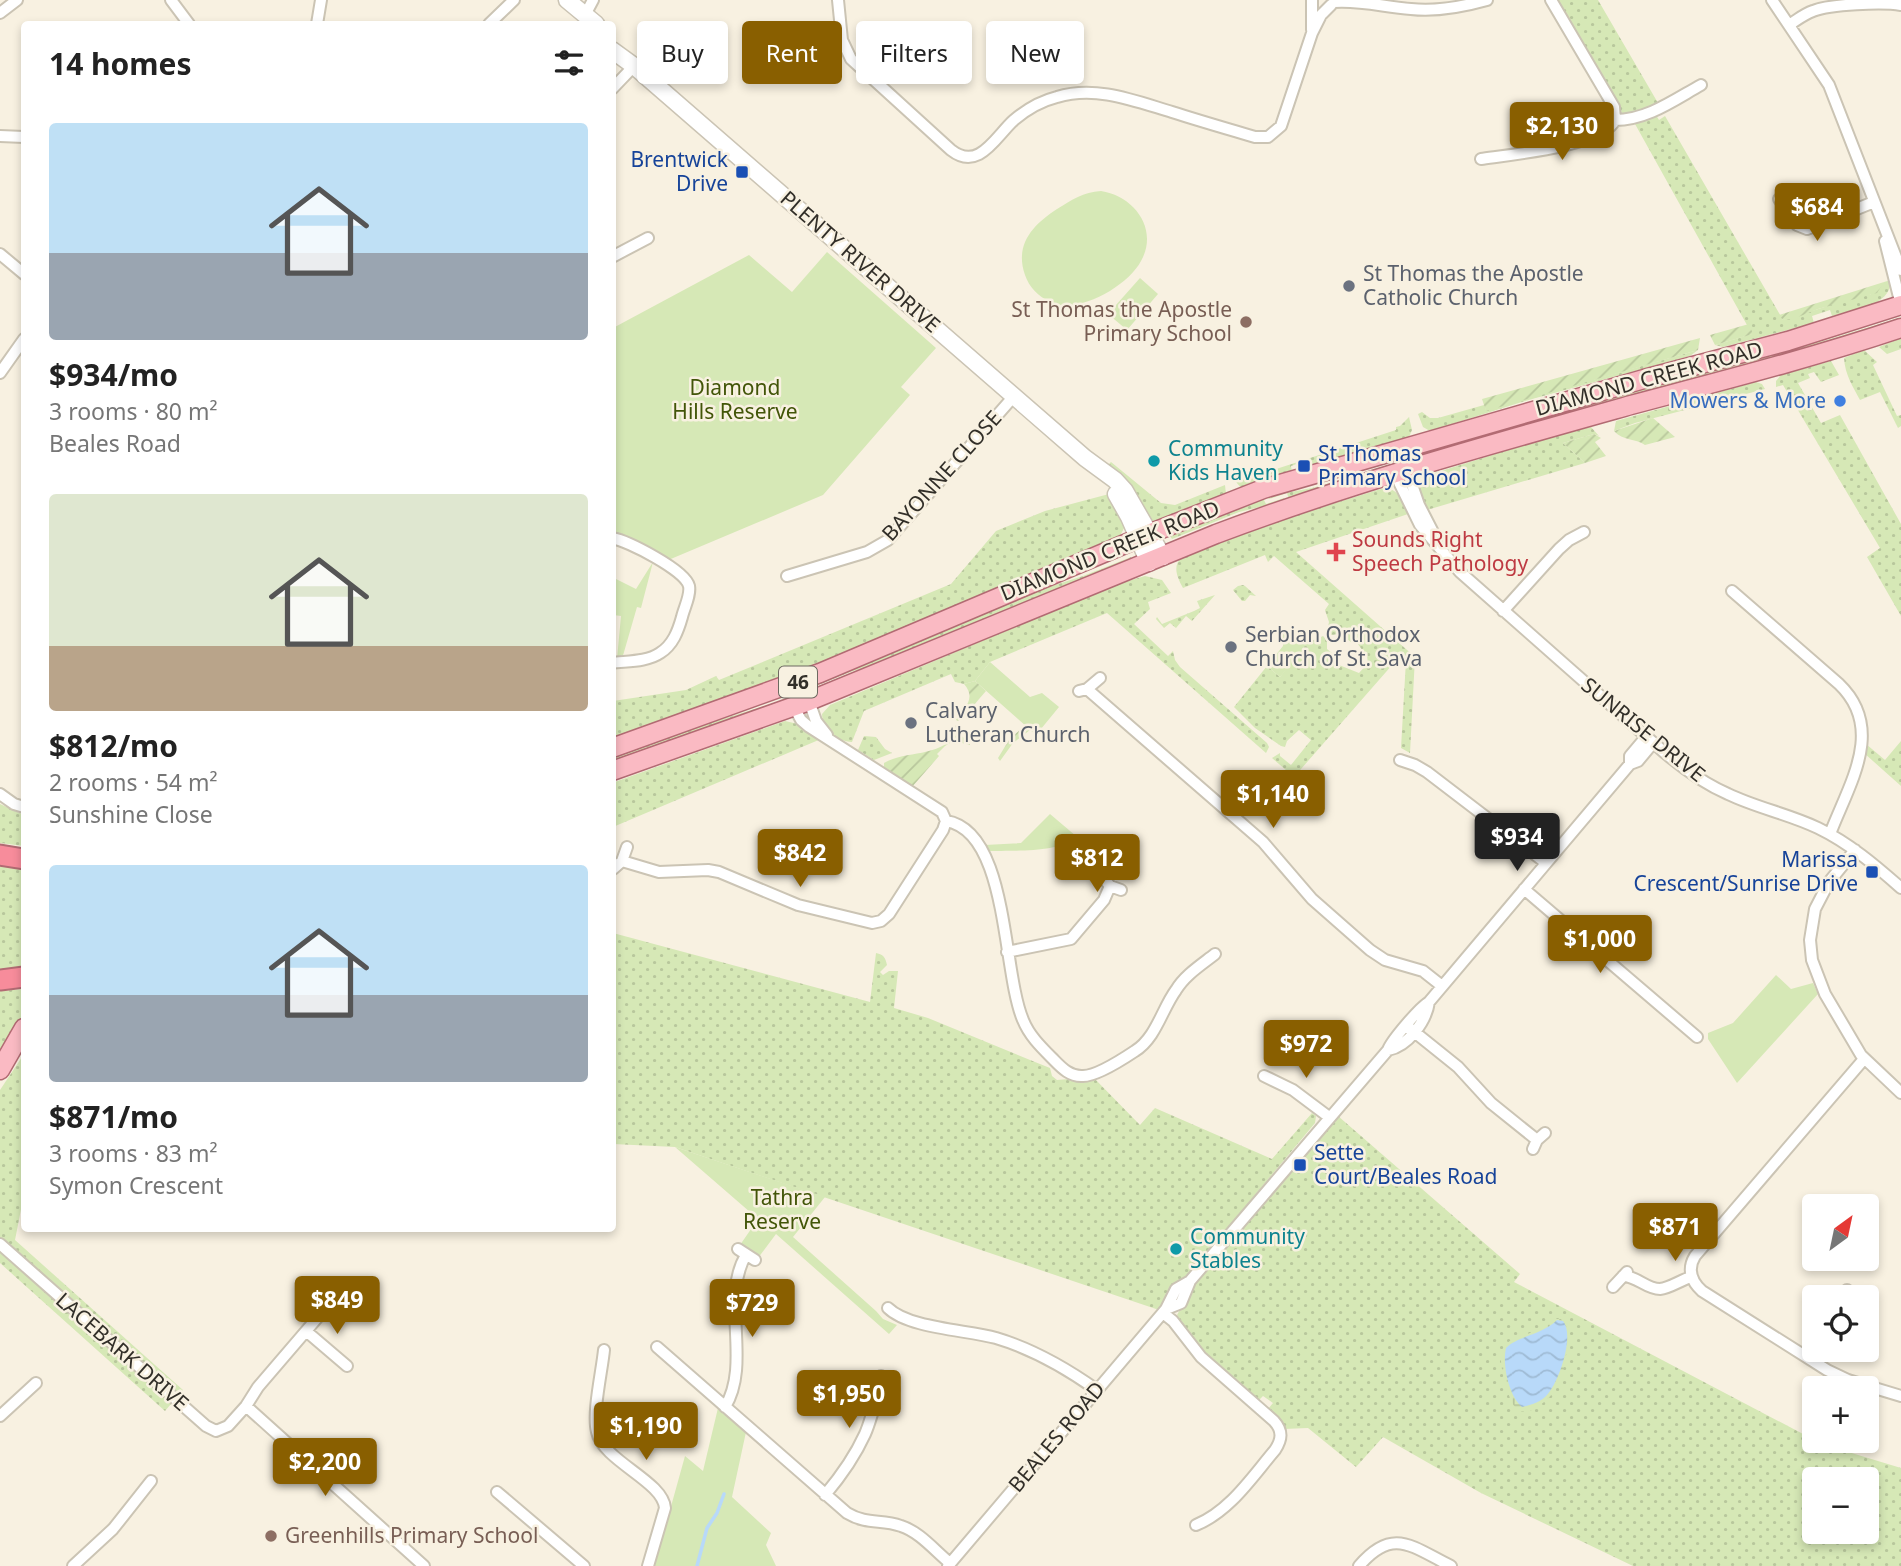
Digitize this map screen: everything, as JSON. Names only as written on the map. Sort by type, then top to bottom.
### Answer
[{"type":"highway","points":[[0,980],[21,976]]},
{"type":"main road","name":"DIAMOND CREEK ROAD","points":[[616,747],[794,683],[1263,489],[1620,386],[1799,338],[1901,305]]},
{"type":"main road","name":"DIAMOND CREEK ROAD","points":[[616,770],[801,704],[1240,525],[1401,472],[1781,365],[1901,328]]},
{"type":"main road","name":"SUNRISE DRIVE","points":[[1394,452],[1392,464],[1401,472]]},
{"type":"main road","points":[[794,683],[790,693],[801,704]]},
{"type":"main road","points":[[0,1070],[21,1033]]},
{"type":"street","points":[[0,13],[17,0]]},
{"type":"street","points":[[171,0],[187,21]]},
{"type":"street","points":[[318,21],[321,0]]},
{"type":"street","points":[[492,21],[514,0]]},
{"type":"street","points":[[555,0],[582,11]]},
{"type":"street","points":[[838,0],[842,40],[850,60],[951,150],[966,157],[982,153],[1015,119],[1034,106],[1066,94],[1088,92],[1122,97],[1255,137],[1268,137],[1279,130],[1284,121],[1312,33],[1321,15],[1333,2]]},
{"type":"street","points":[[1312,33],[1313,0]]},
{"type":"street","points":[[1313,0],[1320,6],[1333,2],[1367,1],[1433,10],[1487,0]]},
{"type":"street","points":[[1481,159],[1552,148],[1591,138],[1608,130],[1615,120],[1614,107],[1551,0]]},
{"type":"street","points":[[1772,0],[1829,85],[1901,270]]},
{"type":"street","points":[[1789,25],[1823,8],[1901,5]]},
{"type":"street","name":"PLENTY RIVER DRIVE","points":[[616,46],[634,66]]},
{"type":"street","name":"PLENTY RIVER DRIVE","points":[[616,53],[1085,458],[1119,498],[1145,536],[1156,560]]},
{"type":"street","points":[[616,85],[634,66]]},
{"type":"street","points":[[1615,120],[1642,117],[1701,85]]},
{"type":"street","points":[[0,136],[21,137]]},
{"type":"street","points":[[1779,199],[1797,225],[1807,229],[1874,202]]},
{"type":"street","points":[[1881,221],[1901,305]]},
{"type":"street","points":[[616,255],[648,238]]},
{"type":"street","points":[[0,254],[21,272]]},
{"type":"street","points":[[0,373],[21,343]]},
{"type":"street","name":"BAYONNE CLOSE","points":[[787,576],[867,552],[888,540],[1014,396]]},
{"type":"street","name":"SUNRISE DRIVE","points":[[1401,472],[1424,523],[1460,572],[1650,740],[1693,775],[1727,794],[1796,818],[1830,834],[1855,850],[1901,888]]},
{"type":"street","points":[[1503,611],[1559,549],[1584,532]]},
{"type":"street","points":[[616,539],[626,541],[674,570],[683,576],[689,586],[678,629],[667,648],[648,658],[616,662]]},
{"type":"street","points":[[1732,591],[1839,684],[1859,710],[1862,743],[1830,834]]},
{"type":"street","points":[[1100,678],[1083,690],[1269,848],[1312,899],[1370,950],[1385,960],[1423,971],[1441,986]]},
{"type":"street","points":[[626,847],[617,865],[659,872],[719,872],[785,900],[872,923],[889,914],[943,830],[946,821],[942,812],[808,726],[801,720],[801,704]]},
{"type":"street","points":[[1538,1141],[1491,1103],[1458,1067],[1410,1029],[1427,1011],[1429,1002],[1441,986],[1630,764],[1637,761],[1650,740]]},
{"type":"street","points":[[1400,760],[1427,772],[1546,863]]},
{"type":"street","points":[[0,794],[21,806]]},
{"type":"street","points":[[946,821],[969,831],[988,858],[1015,996],[1023,1021],[1033,1037],[1062,1069],[1077,1076],[1090,1075],[1139,1049],[1151,1035],[1178,986],[1215,954]]},
{"type":"street","points":[[1855,850],[1824,890],[1812,919],[1812,960],[1819,983],[1864,1059],[1901,1093]]},
{"type":"street","points":[[1007,952],[1071,939],[1116,888],[1096,869]]},
{"type":"street","points":[[1524,889],[1697,1037]]},
{"type":"street","name":"BEALES ROAD","points":[[949,1564],[1165,1311],[1181,1303],[1190,1281],[1388,1049],[1397,1047],[1410,1029]]},
{"type":"street","points":[[1802,1354],[1702,1291],[1693,1283],[1691,1267],[1695,1256],[1864,1059]]},
{"type":"street","points":[[1264,1076],[1293,1090],[1329,1117]]},
{"type":"street","name":"LACEBARK DRIVE","points":[[0,1244],[206,1426],[216,1431],[225,1429],[246,1406],[258,1387],[318,1317]]},
{"type":"street","points":[[725,1406],[735,1384],[737,1272],[746,1255]]},
{"type":"street","points":[[1613,1287],[1626,1273],[1660,1289],[1691,1277]]},
{"type":"street","points":[[888,1308],[897,1316],[912,1322],[972,1332],[1028,1350],[1069,1371],[1097,1390]]},
{"type":"street","points":[[1165,1311],[1197,1353],[1274,1421],[1281,1431],[1275,1450],[1227,1506],[1214,1517],[1196,1525]]},
{"type":"street","points":[[306,1331],[347,1366]]},
{"type":"street","points":[[657,1347],[847,1513],[861,1521],[894,1524],[909,1529],[949,1564]]},
{"type":"street","points":[[604,1350],[597,1434],[610,1451],[664,1501],[665,1508],[648,1566]]},
{"type":"street","points":[[1814,1362],[1841,1378],[1901,1396]]},
{"type":"street","points":[[0,1416],[36,1383]]},
{"type":"street","points":[[825,1495],[857,1450],[866,1432],[878,1394],[888,1383]]},
{"type":"street","points":[[246,1406],[424,1566]]},
{"type":"street","points":[[73,1566],[113,1529],[151,1481]]},
{"type":"street","points":[[497,1492],[584,1566]]},
{"type":"street","points":[[1359,1566],[1376,1548],[1394,1542],[1451,1566]]},
{"type":"green space","points":[[1557,0],[1598,0],[1658,103],[1636,114],[1622,113]]},
{"type":"green space","points":[[1656,115],[1659,120],[1665,116],[1783,320],[1870,295],[1884,282],[1891,280],[1885,296],[1878,302],[1859,309],[1832,316],[1830,310],[1812,316],[1814,323],[1723,347],[1715,345],[1752,334],[1635,124]]},
{"type":"green space","points":[[1101,191],[1124,200],[1140,216],[1147,237],[1141,261],[1125,280],[1101,296],[1074,305],[1050,302],[1034,291],[1027,279],[1022,264],[1024,244],[1034,228],[1057,209],[1083,195]]},
{"type":"green space","name":"Diamond Hills Reserve","points":[[827,252],[936,348],[901,387],[910,395],[823,495],[666,561],[616,536],[616,326],[749,255],[792,292]]},
{"type":"green space","points":[[1140,278],[1158,294],[1127,330],[1108,314]]},
{"type":"green space","points":[[1884,282],[1877,293],[1818,309],[1793,319],[1783,320],[1779,315]]},
{"type":"green space","points":[[1896,319],[1897,323],[1506,435],[1468,441],[1417,456],[1415,452],[1743,360],[1827,340]]},
{"type":"green space","points":[[1749,324],[1753,334],[1715,345],[1710,335]]},
{"type":"green space","points":[[1700,338],[1698,350],[1486,411],[1482,399]]},
{"type":"green space","points":[[1901,338],[1901,349],[1887,354],[1879,347]]},
{"type":"green space","points":[[1698,350],[1690,356],[1525,401],[1430,431],[1423,427],[1418,414],[1422,412],[1430,418],[1438,418],[1484,405],[1486,410]]},
{"type":"green space","points":[[1864,350],[1877,362],[1873,365],[1897,416],[1901,415],[1901,426],[1898,428],[1880,392],[1860,400],[1850,380],[1844,358]]},
{"type":"green space","points":[[1831,361],[1839,375],[1821,382],[1814,372],[1808,374],[1810,378],[1798,383],[1821,423],[1840,415],[1901,524],[1901,616],[1867,557],[1880,548],[1783,385],[1776,387],[1776,381],[1781,375]]},
{"type":"green space","points":[[1756,382],[1762,384],[1765,389],[1614,431],[1616,421]]},
{"type":"green space","points":[[1409,417],[1412,430],[1409,437],[1308,467],[1305,461],[1291,466],[1292,472],[1242,489],[1236,482],[1396,430],[1396,427]]},
{"type":"green space","points":[[1653,418],[1675,437],[1645,445],[1614,431]]},
{"type":"green space","points":[[1591,427],[1599,436],[1594,434],[1563,443],[1585,463],[1427,510],[1419,490],[1420,483],[1428,475],[1553,436]]},
{"type":"green space","points":[[1594,434],[1601,438],[1595,442],[1606,456],[1585,463],[1563,443]]},
{"type":"green space","points":[[1111,462],[1161,503],[1175,505],[1225,485],[1226,494],[1155,522],[1150,521],[1107,466]]},
{"type":"green space","points":[[1380,469],[1289,500],[1287,493],[1269,499],[1268,496],[1312,488]]},
{"type":"green space","points":[[1384,488],[1397,493],[1408,514],[1296,552],[1415,657],[1410,753],[1401,748],[1406,660],[1400,656],[1294,777],[1272,758],[1280,753],[1291,765],[1311,740],[1299,730],[1287,741],[1285,747],[1281,746],[1255,728],[1234,707],[1267,666],[1280,677],[1299,656],[1294,642],[1286,634],[1283,635],[1283,630],[1297,642],[1301,637],[1314,640],[1323,636],[1327,640],[1327,649],[1338,658],[1339,665],[1359,673],[1368,663],[1367,656],[1357,643],[1340,634],[1331,635],[1327,631],[1329,622],[1325,610],[1329,604],[1274,556],[1268,562],[1265,555],[1183,588],[1177,576],[1177,564],[1182,557],[1258,527]]},
{"type":"green space","points":[[1109,494],[1125,526],[1119,538],[826,662],[616,738],[616,701],[686,690],[716,676],[719,680],[951,584],[996,531],[1045,511]]},
{"type":"green space","points":[[1263,498],[1266,504],[1284,498],[1285,501],[1239,512],[1172,539],[1169,535]]},
{"type":"green space","points":[[1131,557],[1131,561],[887,662],[853,671],[818,685],[816,681],[1030,593]]},
{"type":"green space","points":[[653,562],[641,608],[637,607],[622,659],[617,659],[621,616],[616,615],[616,579],[636,589]]},
{"type":"green space","points":[[1145,576],[1162,580],[1171,593],[1148,602],[1150,609],[1134,624],[1168,656],[1173,651],[1180,667],[1267,743],[1269,747],[1266,753],[1107,613],[990,662],[975,681],[964,684],[955,682],[951,674],[864,711],[852,742],[836,737],[825,724],[822,714],[830,705],[1115,585]]},
{"type":"green space","points":[[1243,585],[1256,596],[1250,595],[1242,601],[1233,590]]},
{"type":"green space","points":[[1215,595],[1192,621],[1186,616],[1176,628],[1170,623],[1164,628],[1156,619],[1157,617],[1162,624],[1194,611],[1200,608],[1197,601]]},
{"type":"green space","points":[[1283,635],[1294,640],[1301,653],[1280,677],[1267,666],[1283,646]]},
{"type":"green space","points":[[990,662],[1030,697],[1042,693],[1059,707],[1036,735],[975,681]]},
{"type":"green space","points":[[975,681],[986,691],[973,706],[969,706],[958,721],[956,720],[969,699],[968,689],[964,684]]},
{"type":"green space","points":[[780,701],[782,705],[616,764],[616,753]]},
{"type":"green space","points":[[785,721],[798,724],[821,739],[616,826],[616,782]]},
{"type":"green space","points":[[955,725],[970,745],[957,739],[945,746],[912,787],[884,767],[884,763],[893,759],[941,747],[957,734]]},
{"type":"green space","points":[[1025,725],[1030,730],[1013,743],[1000,761],[998,758],[1009,740]]},
{"type":"green space","points":[[864,736],[876,737],[885,749],[892,753],[874,760],[858,750]]},
{"type":"green space","points":[[1901,741],[1901,786],[1864,753],[1866,744],[1885,760]]},
{"type":"green space","points":[[0,804],[21,814],[21,846],[0,843]]},
{"type":"green space","points":[[1050,814],[1076,836],[1069,842],[1048,848],[988,851],[985,845],[1021,843]]},
{"type":"green space","points":[[0,864],[21,868],[21,967],[0,970]]},
{"type":"green space","points":[[616,934],[870,1002],[876,953],[885,958],[887,965],[880,972],[883,975],[889,971],[898,971],[894,1008],[928,1018],[1050,1068],[1052,1076],[1057,1080],[1093,1077],[1140,1125],[1155,1108],[1272,1159],[1312,1113],[1316,1116],[1315,1123],[1159,1310],[675,1147],[616,1144]]},
{"type":"green space","points":[[1776,975],[1791,989],[1813,983],[1818,994],[1737,1083],[1708,1039],[1708,1033],[1733,1023]]},
{"type":"green space","points":[[21,989],[21,1020],[0,1058],[0,991]]},
{"type":"green space","points":[[21,1058],[21,1209],[15,1240],[183,1390],[165,1411],[0,1263],[0,1090]]},
{"type":"green space","points":[[1338,1116],[1520,1274],[1514,1282],[1802,1433],[1802,1453],[1852,1453],[1901,1468],[1901,1566],[1633,1566],[1481,1493],[1383,1437],[1356,1467],[1308,1428],[1284,1429],[1268,1409],[1273,1403],[1263,1396],[1258,1401],[1201,1350],[1177,1315],[1194,1284]]},
{"type":"green space","name":"Tathra Reserve","points":[[675,1147],[825,1197],[793,1237],[883,1319],[897,1325],[889,1334],[776,1234],[758,1258],[740,1245],[758,1219]]},
{"type":"green space","points":[[1556,1319],[1561,1319],[1568,1330],[1561,1379],[1551,1395],[1541,1404],[1530,1411],[1519,1411],[1508,1393],[1501,1364],[1502,1352],[1506,1344],[1514,1339],[1545,1327]],"holes":[[[1530,1337],[1515,1399],[1508,1378],[1505,1353],[1514,1341]]]},
{"type":"green space","points":[[718,1408],[746,1432],[732,1497],[771,1533],[766,1545],[776,1566],[650,1566],[685,1456],[703,1471]]},
{"type":"water","points":[[1557,1320],[1563,1321],[1567,1337],[1560,1370],[1552,1389],[1545,1397],[1522,1407],[1513,1396],[1508,1380],[1506,1348]]},
{"type":"waterway","points":[[697,1566],[707,1528],[717,1513],[724,1494]]},
{"type":"place","name":"Brentwick Drive","points":[[742,172]]},
{"type":"place","name":"St Thomas the Apostle Catholic Church","points":[[1349,286]]},
{"type":"place","name":"St Thomas the Apostle Primary School","points":[[1246,322]]},
{"type":"place","name":"Mowers & More","points":[[1840,401]]},
{"type":"place","name":"Community Kids Haven","points":[[1154,461]]},
{"type":"place","name":"St Thomas Primary School","points":[[1304,466]]},
{"type":"place","name":"Sounds Right Speech Pathology","points":[[1336,552]]},
{"type":"place","name":"Serbian Orthodox Church of St. Sava","points":[[1231,647]]},
{"type":"place","name":"Calvary Lutheran Church","points":[[911,723]]},
{"type":"place","name":"Marissa Crescent/Sunrise Drive","points":[[1872,872]]},
{"type":"place","name":"Sette Court/Beales Road","points":[[1300,1165]]},
{"type":"place","name":"Community Stables","points":[[1176,1249]]},
{"type":"place","name":"Greenhills Primary School","points":[[271,1536]]}]
